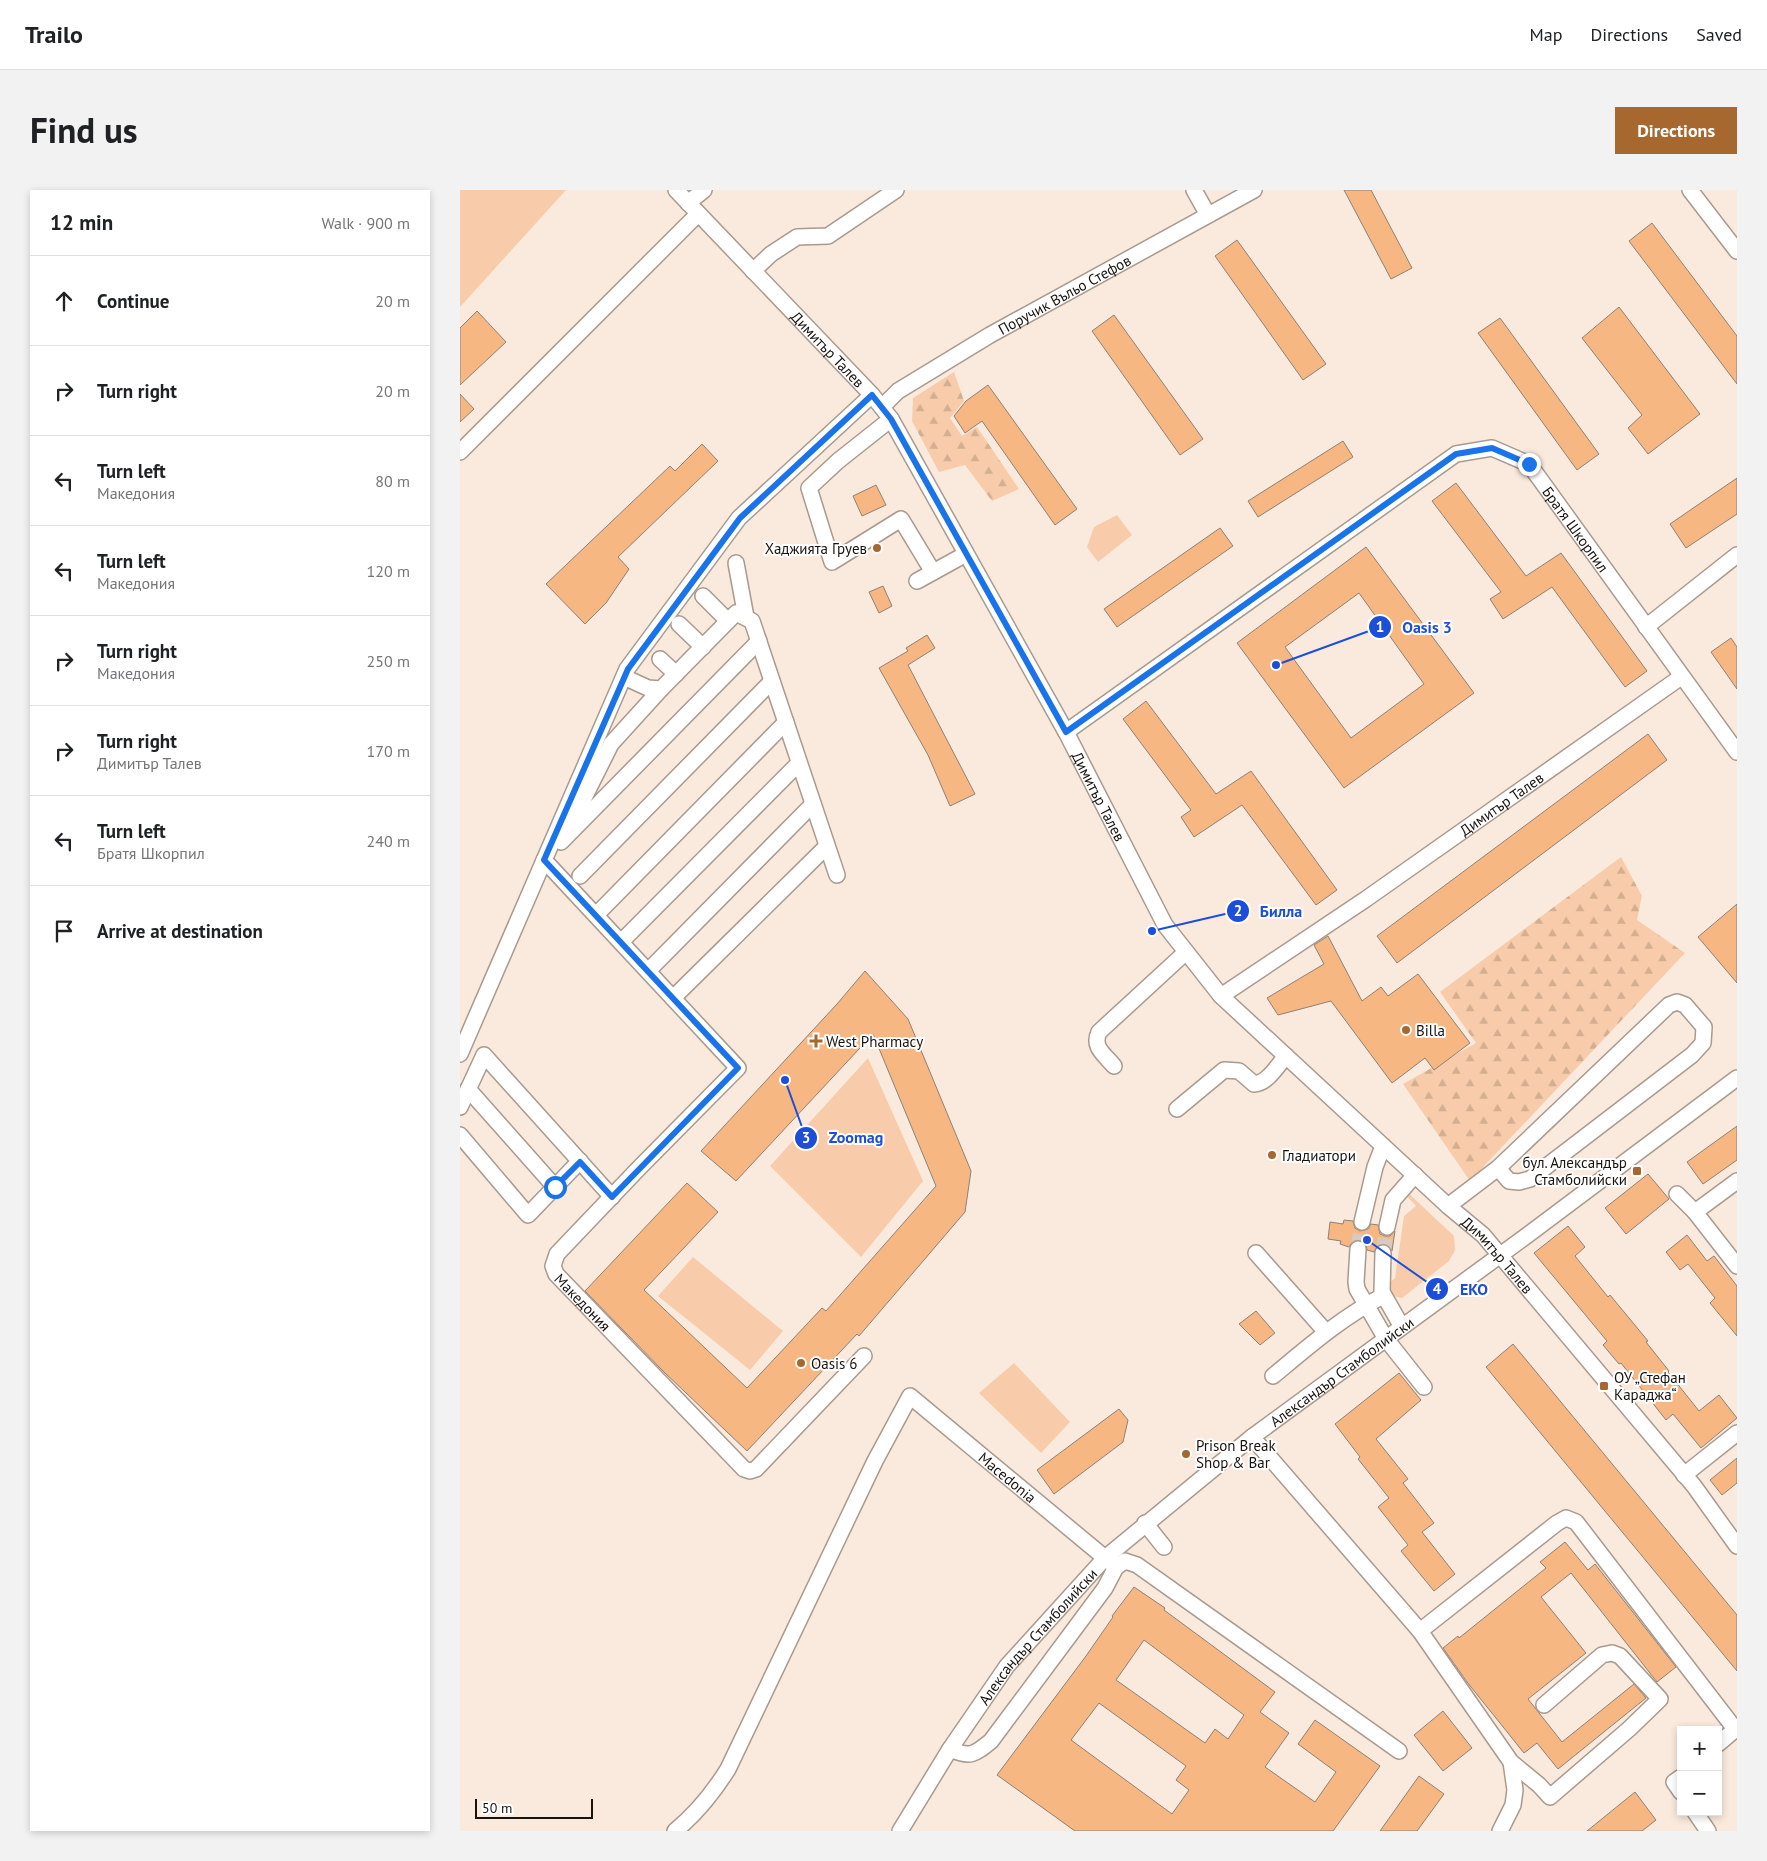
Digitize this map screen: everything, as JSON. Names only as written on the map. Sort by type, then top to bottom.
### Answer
[{"type":"street","name":"Димитър Талев","points":[[676,190],[872,395],[886,413],[1066,732],[1165,925],[1186,952],[1221,996],[1448,1206],[1483,1235],[1684,1475],[1737,1546]]},
{"type":"street","points":[[460,452],[693,208],[704,190]]},
{"type":"street","points":[[753,271],[771,254],[796,237],[828,236],[896,190]]},
{"type":"street","points":[[1194,190],[1208,215]]},
{"type":"street","name":"Поручик Въльо Стефов","points":[[933,572],[902,519],[832,562],[809,488],[886,413],[898,391],[990,335],[1254,190]]},
{"type":"street","points":[[1690,190],[1737,251]]},
{"type":"street","points":[[460,1054],[628,669],[740,518],[872,395]]},
{"type":"street","name":"Братя Шкорпил","points":[[1066,732],[1456,454],[1492,448],[1529,464],[1737,752]]},
{"type":"street","points":[[917,581],[966,554]]},
{"type":"street","points":[[1646,627],[1737,555]]},
{"type":"street","points":[[736,564],[746,617]]},
{"type":"street","points":[[703,596],[728,621]]},
{"type":"street","points":[[759,642],[561,842],[611,744],[661,689],[736,612],[752,621],[837,875]]},
{"type":"street","points":[[679,624],[703,647]]},
{"type":"street","points":[[660,659],[676,674]]},
{"type":"street","points":[[624,677],[648,688],[661,689]]},
{"type":"street","name":"Димитър Талев","points":[[1221,996],[1366,899],[1681,677]]},
{"type":"street","points":[[580,876],[772,681]]},
{"type":"street","points":[[596,915],[786,722]]},
{"type":"street","points":[[621,942],[799,763]]},
{"type":"street","points":[[648,971],[813,804]]},
{"type":"street","points":[[673,998],[827,846]]},
{"type":"street","name":"Македония","points":[[544,860],[738,1068],[558,1254],[553,1266],[556,1274],[744,1469],[750,1471],[756,1469],[864,1356]]},
{"type":"street","points":[[1114,1066],[1096,1045],[1096,1038],[1099,1032],[1186,952]]},
{"type":"street","points":[[1448,1206],[1498,1168],[1669,1005],[1677,1002],[1685,1005],[1704,1026],[1703,1043],[1692,1055],[1530,1179],[1519,1182],[1509,1181],[1498,1168]]},
{"type":"street","points":[[460,1107],[484,1055],[612,1197]]},
{"type":"street","points":[[1177,1109],[1224,1070],[1239,1071],[1254,1084],[1260,1084],[1286,1056]]},
{"type":"street","name":"Александър Стамболийски","points":[[900,1831],[950,1749],[1007,1666],[1111,1562],[1145,1523],[1252,1437],[1737,1078]]},
{"type":"street","points":[[468,1089],[555,1187]]},
{"type":"street","points":[[460,1136],[528,1215],[580,1162]]},
{"type":"street","points":[[1362,1222],[1375,1167],[1383,1146]]},
{"type":"street","points":[[1387,1227],[1392,1200],[1415,1175]]},
{"type":"street","points":[[1695,1212],[1737,1181]]},
{"type":"street","points":[[1677,1194],[1695,1212],[1737,1266]]},
{"type":"street","points":[[1358,1249],[1356,1282],[1366,1305],[1386,1338],[1424,1387]]},
{"type":"street","points":[[1256,1253],[1326,1332]]},
{"type":"street","points":[[1383,1253],[1383,1296],[1402,1327]]},
{"type":"street","points":[[1273,1376],[1326,1332],[1383,1296]]},
{"type":"street","name":"Macedonia","points":[[675,1831],[693,1817],[712,1794],[728,1769],[875,1461],[910,1396],[1111,1562]]},
{"type":"street","points":[[1684,1475],[1737,1432]]},
{"type":"street","points":[[1252,1437],[1420,1631],[1511,1762],[1539,1785],[1550,1798],[1629,1729],[1660,1699],[1620,1656],[1612,1653],[1602,1655],[1544,1705]]},
{"type":"street","points":[[1420,1631],[1557,1523],[1566,1518],[1576,1522],[1736,1729],[1722,1741]]},
{"type":"street","points":[[1145,1523],[1164,1547]]},
{"type":"street","points":[[950,1749],[963,1755],[976,1754],[992,1741],[1106,1588],[1111,1562],[1125,1560],[1137,1565],[1398,1752]]},
{"type":"street","points":[[1500,1831],[1512,1805],[1515,1790],[1511,1762]]},
{"type":"street","points":[[1698,1816],[1708,1831]]},
{"type":"green space","points":[[460,190],[566,190],[460,307]]},
{"type":"green space","points":[[954,372],[964,401],[950,418],[962,436],[977,427],[1019,489],[992,501],[965,465],[939,472],[912,421],[913,398]]},
{"type":"green space","points":[[1117,515],[1132,535],[1098,562],[1087,547],[1094,527]]},
{"type":"green space","points":[[1621,857],[1642,896],[1637,920],[1685,953],[1470,1181],[1403,1084],[1476,1043],[1440,992]]},
{"type":"green space","points":[[868,1058],[923,1181],[861,1257],[770,1166]]},
{"type":"green space","points":[[1401,1190],[1405,1190],[1454,1236],[1455,1250],[1449,1261],[1402,1298],[1387,1295],[1385,1287],[1395,1278],[1404,1216],[1416,1206]]},
{"type":"green space","points":[[693,1257],[783,1331],[750,1370],[658,1296]]},
{"type":"green space","points":[[1014,1363],[1070,1422],[1041,1453],[979,1393]]},
{"type":"building","points":[[1344,190],[1371,190],[1412,268],[1391,279]]},
{"type":"building","points":[[1652,223],[1737,336],[1737,384],[1629,241]]},
{"type":"building","points":[[1237,240],[1326,364],[1303,380],[1215,256]]},
{"type":"building","points":[[1619,307],[1700,414],[1648,454],[1628,428],[1642,415],[1582,338]]},
{"type":"building","points":[[477,311],[506,342],[460,385],[460,328]]},
{"type":"building","points":[[1114,315],[1203,439],[1180,455],[1092,331]]},
{"type":"building","points":[[1500,318],[1599,454],[1577,470],[1478,333]]},
{"type":"building","points":[[988,385],[1077,509],[1055,525],[982,421],[965,433],[954,416],[966,401]]},
{"type":"building","points":[[460,394],[474,409],[460,422]]},
{"type":"building","points":[[1343,441],[1353,457],[1258,517],[1248,501]]},
{"type":"building","points":[[702,444],[718,461],[618,557],[629,569],[606,603],[585,624],[546,584],[670,466],[675,471]]},
{"type":"building","points":[[1737,478],[1737,514],[1686,548],[1670,524]]},
{"type":"building","points":[[1456,483],[1526,576],[1561,553],[1647,671],[1625,687],[1552,587],[1503,619],[1490,599],[1501,592],[1432,501]]},
{"type":"building","points":[[876,485],[886,505],[862,516],[853,496]]},
{"type":"building","points":[[1220,528],[1233,546],[1117,627],[1104,609]]},
{"type":"building","points":[[1366,547],[1474,693],[1344,788],[1237,643]],"holes":[[[1359,593],[1424,684],[1351,738],[1285,647]]]},
{"type":"building","points":[[883,586],[892,606],[879,613],[869,592]]},
{"type":"building","points":[[927,635],[935,648],[908,665],[975,794],[950,806],[928,755],[879,668],[908,651],[906,648]]},
{"type":"building","points":[[1731,638],[1737,647],[1737,689],[1711,652]]},
{"type":"building","points":[[1146,701],[1216,794],[1251,771],[1337,890],[1316,905],[1242,805],[1194,837],[1181,817],[1191,810],[1123,719]]},
{"type":"building","points":[[1648,734],[1667,760],[1397,963],[1377,936]]},
{"type":"building","points":[[1737,904],[1737,983],[1698,937]]},
{"type":"building","name":"Billa","points":[[1328,936],[1362,1001],[1381,987],[1388,996],[1418,974],[1470,1043],[1434,1070],[1425,1058],[1392,1083],[1331,1001],[1278,1015],[1267,998],[1324,964],[1314,945]]},
{"type":"building","points":[[865,971],[908,1019],[971,1171],[965,1212],[859,1336],[857,1334],[747,1451],[664,1372],[585,1291],[687,1183],[718,1212],[644,1290],[747,1388],[822,1308],[826,1311],[936,1186],[873,1034],[736,1181],[701,1151],[837,1004]]},
{"type":"building","points":[[1737,1126],[1737,1160],[1703,1184],[1687,1162]]},
{"type":"building","points":[[1648,1174],[1669,1199],[1626,1234],[1605,1208]]},
{"type":"building","points":[[1344,1220],[1353,1221],[1355,1228],[1360,1231],[1368,1229],[1371,1224],[1378,1225],[1380,1234],[1385,1236],[1390,1236],[1395,1231],[1392,1251],[1388,1245],[1384,1244],[1378,1245],[1374,1252],[1367,1250],[1366,1244],[1359,1240],[1353,1241],[1349,1247],[1340,1244],[1341,1241],[1328,1239],[1330,1222],[1343,1224]]},
{"type":"building","points":[[1568,1226],[1585,1247],[1575,1256],[1608,1297],[1610,1295],[1648,1341],[1646,1342],[1699,1411],[1719,1395],[1737,1418],[1701,1448],[1673,1414],[1666,1420],[1621,1363],[1619,1364],[1603,1345],[1607,1341],[1534,1253]]},
{"type":"building","points":[[1687,1235],[1707,1261],[1714,1256],[1737,1286],[1737,1336],[1710,1303],[1715,1298],[1688,1264],[1680,1270],[1666,1252]]},
{"type":"building","points":[[1256,1311],[1275,1333],[1260,1345],[1239,1324]]},
{"type":"building","points":[[1513,1344],[1737,1615],[1737,1671],[1486,1367]]},
{"type":"building","points":[[1399,1373],[1421,1400],[1376,1439],[1408,1479],[1403,1483],[1434,1523],[1422,1532],[1455,1574],[1434,1591],[1401,1551],[1408,1545],[1378,1507],[1389,1498],[1358,1459],[1360,1457],[1335,1424]]},
{"type":"building","points":[[1119,1409],[1128,1420],[1123,1442],[1054,1494],[1037,1470]]},
{"type":"building","points":[[1737,1458],[1737,1483],[1722,1495],[1710,1480]]},
{"type":"building","points":[[1565,1542],[1588,1570],[1595,1564],[1676,1667],[1657,1682],[1571,1573],[1541,1597],[1586,1653],[1528,1699],[1562,1742],[1634,1684],[1646,1698],[1558,1769],[1537,1743],[1524,1753],[1467,1682],[1443,1648],[1458,1636],[1459,1638],[1546,1568],[1540,1562]]},
{"type":"building","points":[[1134,1587],[1165,1608],[1164,1610],[1275,1692],[1260,1712],[1289,1733],[1265,1767],[1315,1802],[1336,1772],[1298,1744],[1315,1720],[1380,1766],[1333,1831],[1075,1831],[997,1775],[1086,1656]],"holes":[[[1144,1640],[1244,1715],[1228,1739],[1215,1729],[1205,1743],[1116,1680]],[[1099,1703],[1186,1766],[1176,1780],[1189,1790],[1172,1814],[1071,1740]]]},
{"type":"building","points":[[1443,1711],[1472,1748],[1443,1771],[1414,1735]]},
{"type":"building","points":[[1419,1776],[1444,1794],[1417,1831],[1380,1831]]},
{"type":"building","points":[[1635,1792],[1656,1820],[1642,1831],[1587,1831]]},
{"type":"tunnel","points":[[1358,1249],[1362,1222]]},
{"type":"tunnel","points":[[1383,1253],[1387,1227]]},
{"type":"place","name":"Хаджията Груев","points":[[877,548]]},
{"type":"place","name":"Oasis 3","points":[[1276,665]]},
{"type":"place","name":"Билла","points":[[1152,931]]},
{"type":"place","name":"Billa","points":[[1406,1030]]},
{"type":"place","name":"West Pharmacy","points":[[816,1041]]},
{"type":"place","name":"Zoomag","points":[[785,1080]]},
{"type":"place","name":"Гладиатори","points":[[1272,1155]]},
{"type":"place","name":"бул. Александър Стамболийски","points":[[1637,1171]]},
{"type":"place","name":"EKO","points":[[1367,1240]]},
{"type":"place","name":"Oasis 6","points":[[801,1363]]},
{"type":"place","name":"ОУ „Стефан Караджа“","points":[[1604,1386]]},
{"type":"place","name":"Prison Break Shop & Bar","points":[[1186,1454]]},
{"type":"route","points":[[555,1187],[580,1162],[612,1197],[738,1068],[544,860],[628,669],[740,518],[872,395],[891,419],[1066,732],[1456,454],[1492,448],[1529,464]]}]
